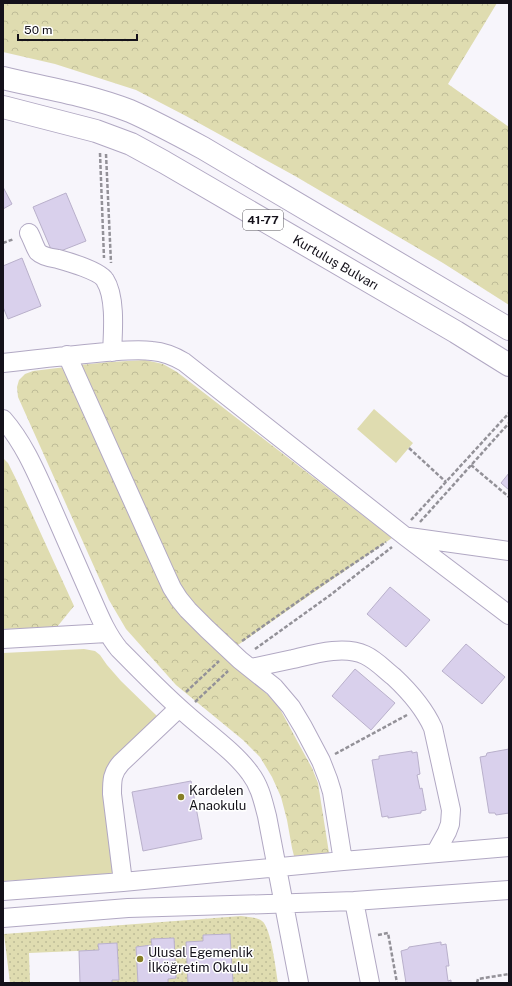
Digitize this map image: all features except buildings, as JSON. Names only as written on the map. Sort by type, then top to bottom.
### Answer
[{"type":"highway","name":"41-77","points":[[3,78],[98,100],[129,111],[163,126],[203,148],[509,329]]},
{"type":"highway","name":"Kurtuluş Bulvarı","points":[[3,107],[96,131],[131,144],[449,328],[509,365]]},
{"type":"street","points":[[29,233],[38,252],[44,256],[96,272],[108,272],[113,314],[112,352]]},
{"type":"street","points":[[3,363],[67,355],[112,352],[151,351],[174,356],[184,362],[509,616]]},
{"type":"street","points":[[67,355],[172,588],[188,610],[240,660],[274,687],[291,707],[303,727],[321,761],[332,792],[343,861]]},
{"type":"street","points":[[3,419],[23,446],[35,470],[113,642],[179,708],[238,760],[257,784],[267,816],[299,983]]},
{"type":"street","points":[[403,534],[509,551]]},
{"type":"street","points":[[3,640],[108,633]]},
{"type":"street","points":[[240,660],[344,651],[354,652],[364,654],[373,660],[401,684],[422,707],[433,728],[451,810],[450,824],[436,852]]},
{"type":"street","points":[[123,882],[112,794],[113,775],[121,763],[179,708]]},
{"type":"street","points":[[3,890],[123,882],[436,852],[509,847]]},
{"type":"street","points":[[3,918],[128,908],[283,904],[509,890]]},
{"type":"street","points":[[354,900],[370,983]]},
{"type":"path","points":[[100,150],[108,272]]},
{"type":"path","points":[[106,152],[108,272]]},
{"type":"path","points":[[179,708],[240,660],[317,588],[403,534],[446,482],[509,413]]},
{"type":"path","points":[[179,708],[240,660],[329,596],[403,534],[471,465],[509,423]]},
{"type":"path","points":[[409,448],[446,482]]},
{"type":"path","points":[[471,465],[509,497]]},
{"type":"path","points":[[321,761],[422,707]]},
{"type":"path","points":[[361,939],[388,933],[397,983]]},
{"type":"path","points":[[477,983],[478,979],[509,974]]},
{"type":"green space","points":[[3,3],[497,3],[448,84],[509,127],[509,305],[443,263],[295,176],[136,90],[55,64],[3,52]]},
{"type":"green space","points":[[145,360],[163,364],[177,372],[392,538],[235,647],[187,599],[79,365]]},
{"type":"green space","points":[[66,367],[203,637],[268,695],[280,709],[312,768],[318,783],[329,853],[294,856],[281,797],[272,777],[260,757],[243,740],[176,685],[126,629],[109,600],[18,397],[17,387],[19,380],[25,374],[33,371]]},
{"type":"green space","points":[[374,409],[413,443],[396,463],[357,429]]},
{"type":"green space","points":[[3,458],[8,463],[15,477],[74,606],[57,627],[3,629]]},
{"type":"green space","points":[[84,649],[95,651],[100,655],[121,681],[158,717],[124,748],[115,874],[3,881],[3,653]]},
{"type":"green space","points":[[241,916],[252,917],[262,921],[265,925],[273,950],[278,983],[233,983],[230,934],[203,935],[203,941],[186,942],[188,983],[168,983],[168,979],[176,978],[173,938],[152,939],[152,945],[136,947],[138,983],[112,983],[112,980],[119,979],[117,943],[98,944],[99,950],[29,953],[30,983],[10,983],[4,934]]},
{"type":"place","name":"Kardelen Anaokulu","points":[[181,797]]},
{"type":"place","name":"Ulusal Egemenlik İlköğretim Okulu","points":[[140,959]]}]
